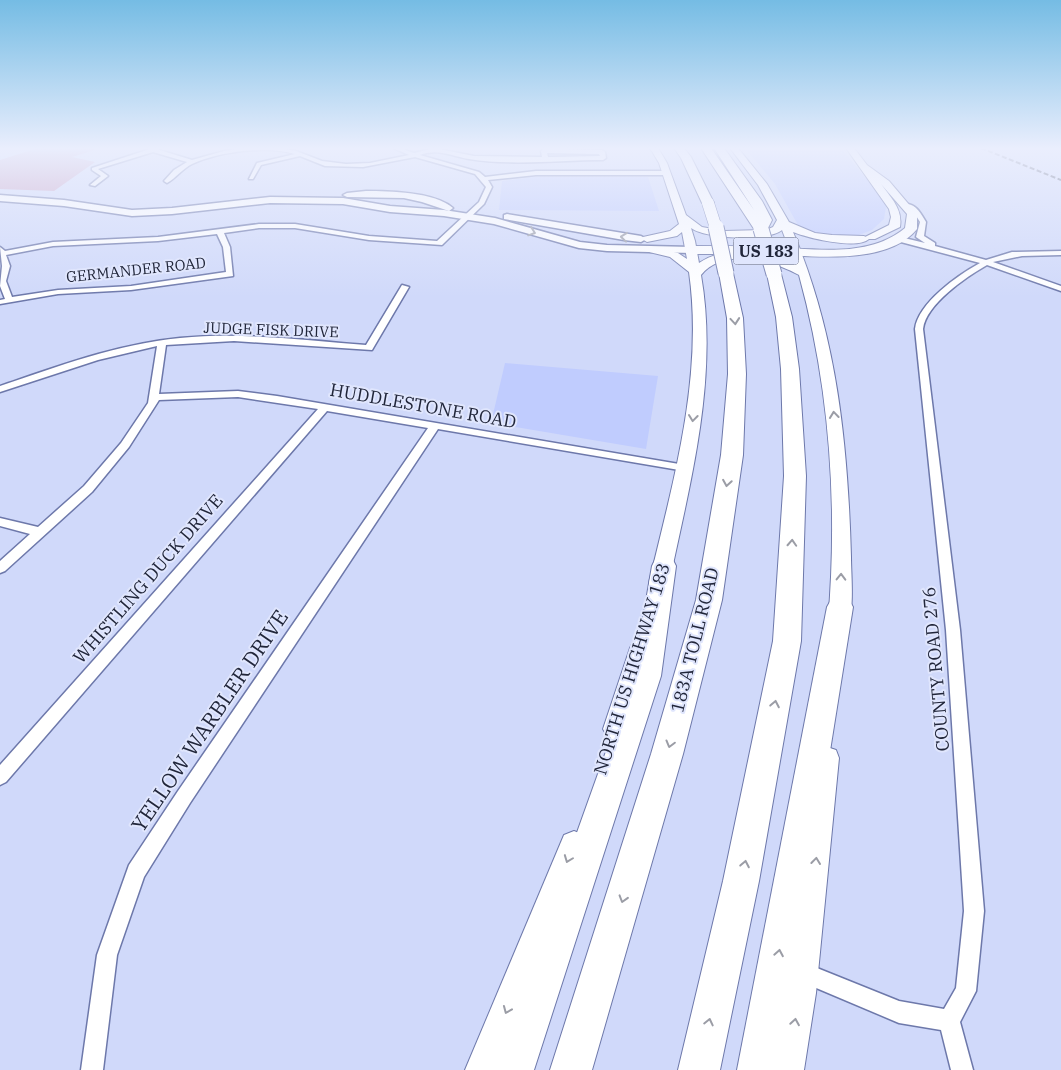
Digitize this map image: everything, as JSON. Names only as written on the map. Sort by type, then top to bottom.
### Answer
[{"type":"highway","name":"183A TOLL ROAD","points":[[570,1070],[667,754],[708,600],[732,455],[737,374],[735,318],[715,222],[706,198]]},
{"type":"highway","points":[[746,198],[750,203]]},
{"type":"highway","points":[[699,1070],[741,881],[787,641],[795,476],[790,369],[784,317],[774,274],[761,230],[747,198]]},
{"type":"highway","points":[[513,1070],[647,676],[664,566]]},
{"type":"highway","points":[[758,1070],[840,607]]},
{"type":"main road","name":"NORTH US HIGHWAY 183","points":[[482,1070],[530,956],[594,791],[641,648],[664,566],[685,468],[693,418],[701,338],[691,245],[676,198]]},
{"type":"main road","points":[[770,198],[795,248],[804,273]]},
{"type":"main road","points":[[886,198],[895,211],[894,227],[900,239],[910,231],[913,217],[907,205],[900,198]]},
{"type":"main road","points":[[648,244],[673,234],[684,220],[700,229],[724,234],[768,233],[778,229],[783,222]]},
{"type":"main road","points":[[783,222],[804,234],[822,238],[864,239]]},
{"type":"main road","name":"US 183","points":[[795,248],[864,239],[894,227]]},
{"type":"main road","name":"US 183","points":[[787,1070],[802,972],[822,814],[840,607],[840,531],[834,410],[816,308],[804,273],[809,263],[815,257],[872,248],[900,239]]},
{"type":"main road","points":[[648,244],[674,255],[695,272],[706,264],[726,257],[771,259],[792,266],[804,273]]},
{"type":"main road","name":"US 183","points":[[691,245],[795,248],[839,252]]},
{"type":"street","points":[[10,198],[56,202],[132,213],[172,211],[262,201],[333,200],[390,209],[532,219],[648,244]]},
{"type":"street","points":[[73,198],[110,206],[152,209],[234,198]]},
{"type":"street","points":[[415,198],[424,199],[470,215],[555,240],[579,245],[691,245]]},
{"type":"street","points":[[9,299],[2,281],[6,266],[1,251],[53,244],[158,239],[259,226],[295,226],[369,238],[439,242],[470,215],[484,198]]},
{"type":"street","points":[[907,205],[915,210],[923,222],[920,236],[922,240],[1061,289]]},
{"type":"street","name":"GERMANDER ROAD","points":[[0,302],[58,292],[131,288],[230,274],[229,253],[225,239],[220,231]]},
{"type":"street","points":[[900,239],[981,261]]},
{"type":"street","name":"COUNTY ROAD 276","points":[[949,1021],[966,991],[974,911],[953,630],[919,329],[920,318],[930,306],[981,261],[1024,254],[1061,253]]},
{"type":"street","name":"JUDGE FISK DRIVE","points":[[0,389],[114,353],[162,343],[207,339],[238,339],[368,348],[405,287]]},
{"type":"street","points":[[0,568],[88,489],[125,445],[153,404],[162,343]]},
{"type":"street","name":"HUDDLESTONE ROAD","points":[[154,397],[238,394],[685,468]]},
{"type":"street","name":"WHISTLING DUCK DRIVE","points":[[0,777],[324,407]]},
{"type":"street","name":"YELLOW WARBLER DRIVE","points":[[92,1070],[107,955],[136,872],[184,797],[435,426]]},
{"type":"street","points":[[0,522],[40,532]]},
{"type":"street","points":[[802,972],[900,1012],[949,1021],[962,1070]]},
{"type":"shaded area","points":[[500,198],[655,198],[659,211],[499,210]]},
{"type":"shaded area","points":[[783,198],[882,198],[886,207],[884,219],[872,230],[856,236],[822,236],[799,227]]},
{"type":"shaded area","points":[[505,363],[658,376],[646,449],[491,423]]}]
